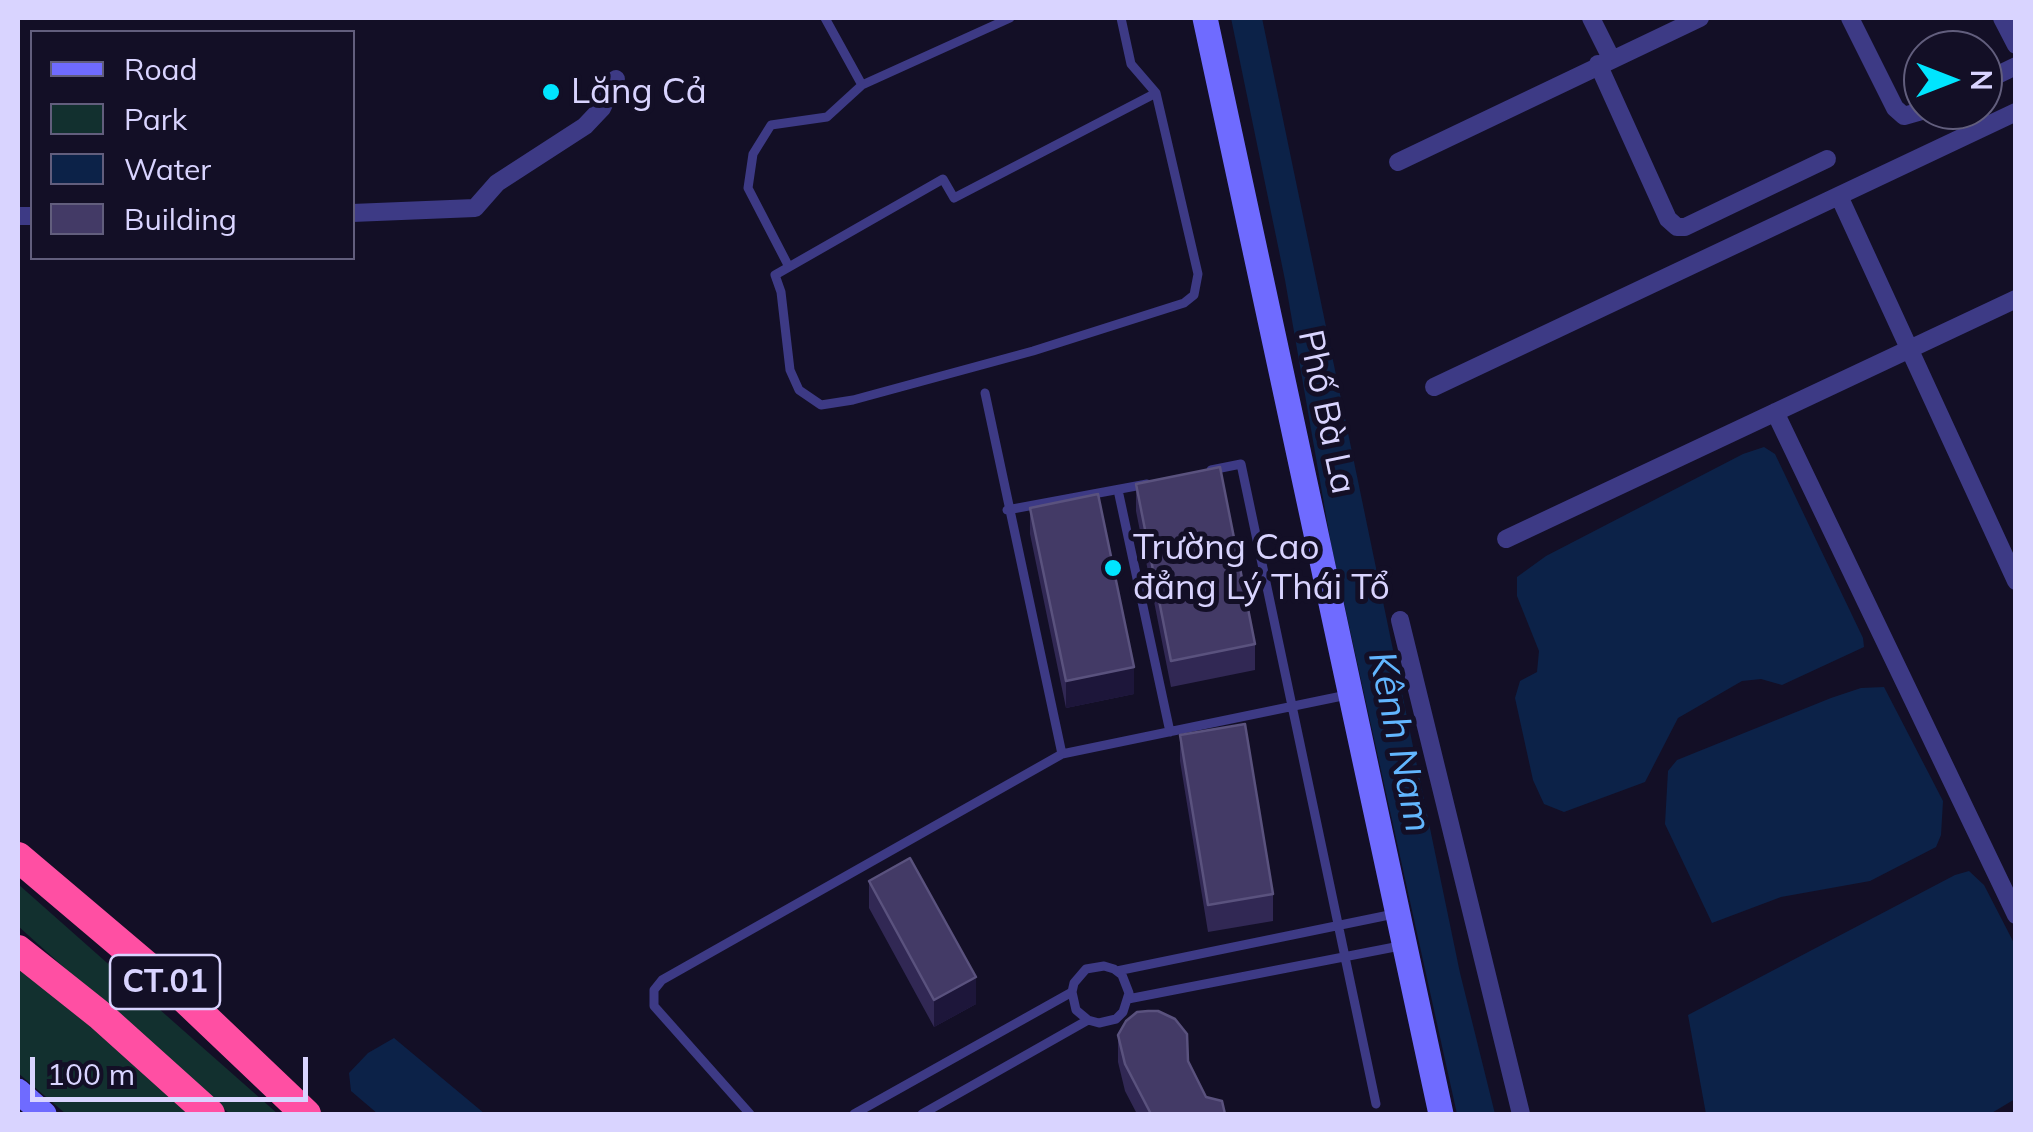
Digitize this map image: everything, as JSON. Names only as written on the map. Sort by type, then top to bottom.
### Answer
[{"type":"highway","name":"CT.01","points":[[18,858],[182,995],[306,1114]]},
{"type":"highway","name":"CT.01","points":[[18,950],[138,1048],[207,1114]]},
{"type":"street","name":"Phố Bà La","points":[[1205,18],[1441,1114]]},
{"type":"street","points":[[1591,18],[1604,61],[1668,219],[1677,226],[1685,226],[1827,159]]},
{"type":"street","points":[[1398,162],[1700,18]]},
{"type":"street","points":[[1850,18],[1894,108],[1903,115]]},
{"type":"street","points":[[2002,18],[2016,45]]},
{"type":"street","points":[[355,213],[474,208],[497,182],[585,126],[602,108],[616,78]]},
{"type":"street","points":[[1434,387],[2016,112]]},
{"type":"street","points":[[1839,196],[2016,581]]},
{"type":"street","points":[[1506,538],[2016,299]]},
{"type":"street","points":[[1775,412],[2016,915]]},
{"type":"street","points":[[1400,620],[1522,1114]]},
{"type":"street","points":[[18,1092],[44,1114]]},
{"type":"lane","points":[[825,18],[862,85]]},
{"type":"lane","points":[[788,267],[748,188],[753,154],[771,125],[827,118],[862,85],[1010,18]]},
{"type":"lane","points":[[1122,18],[1131,64],[1156,93],[1198,274],[1197,291],[1184,303],[1032,351],[853,400],[821,405],[799,390],[790,370],[781,292],[775,275],[942,178],[954,198],[1156,93]]},
{"type":"lane","points":[[985,393],[1062,754]]},
{"type":"lane","points":[[1206,472],[1241,464],[1376,1104]]},
{"type":"lane","points":[[1007,510],[1153,483]]},
{"type":"lane","points":[[1118,490],[1170,732]]},
{"type":"lane","points":[[750,1114],[654,1006],[654,990],[662,980],[1062,754],[1349,694]]},
{"type":"lane","points":[[1116,971],[1397,914]]},
{"type":"lane","points":[[1128,999],[1403,946]]},
{"type":"lane","points":[[1104,966],[1116,971],[1127,983],[1128,999],[1116,1019],[1099,1023],[1088,1020],[1076,1010],[1072,992],[1079,976],[1104,966]]},
{"type":"lane","points":[[854,1114],[1072,992]]},
{"type":"lane","points":[[922,1114],[1088,1020]]},
{"type":"green space","points":[[18,884],[278,1114],[230,1114],[148,1043],[18,926]]},
{"type":"green space","points":[[18,959],[188,1114],[66,1114],[18,1073]]},
{"type":"water","name":"Kênh Nam","points":[[1231,18],[1262,18],[1460,973],[1495,1114],[1457,1114],[1331,544],[1285,280]]},
{"type":"water","points":[[1764,447],[1775,454],[1864,647],[1782,685],[1761,679],[1742,681],[1678,718],[1645,782],[1564,812],[1544,804],[1533,780],[1515,698],[1520,681],[1537,672],[1539,651],[1517,596],[1517,577],[1546,556],[1743,454]]},
{"type":"water","points":[[1884,687],[1943,801],[1941,835],[1936,847],[1870,881],[1781,897],[1712,923],[1665,824],[1668,771],[1677,760],[1831,698],[1861,688]]},
{"type":"water","points":[[1969,871],[1984,885],[2015,945],[2015,1099],[1990,1114],[1706,1114],[1688,1015]]},
{"type":"water","points":[[394,1038],[485,1114],[378,1114],[351,1091],[349,1073],[368,1053]]},
{"type":"building","points":[[1220,467],[1255,644],[1171,661],[1136,484]]},
{"type":"building","points":[[1098,494],[1134,667],[1066,681],[1030,508]]},
{"type":"building","points":[[1245,724],[1273,894],[1208,905],[1180,735]]},
{"type":"building","points":[[910,858],[976,977],[934,1000],[869,881]]},
{"type":"building","points":[[1158,1011],[1175,1019],[1187,1034],[1188,1061],[1206,1097],[1222,1101],[1225,1114],[1151,1114],[1125,1064],[1118,1035],[1137,1012]]},
{"type":"place","name":"Lăng Cả","points":[[551,92]]},
{"type":"place","name":"Trường Cao đẳng Lý Thái Tổ","points":[[1113,568]]}]
